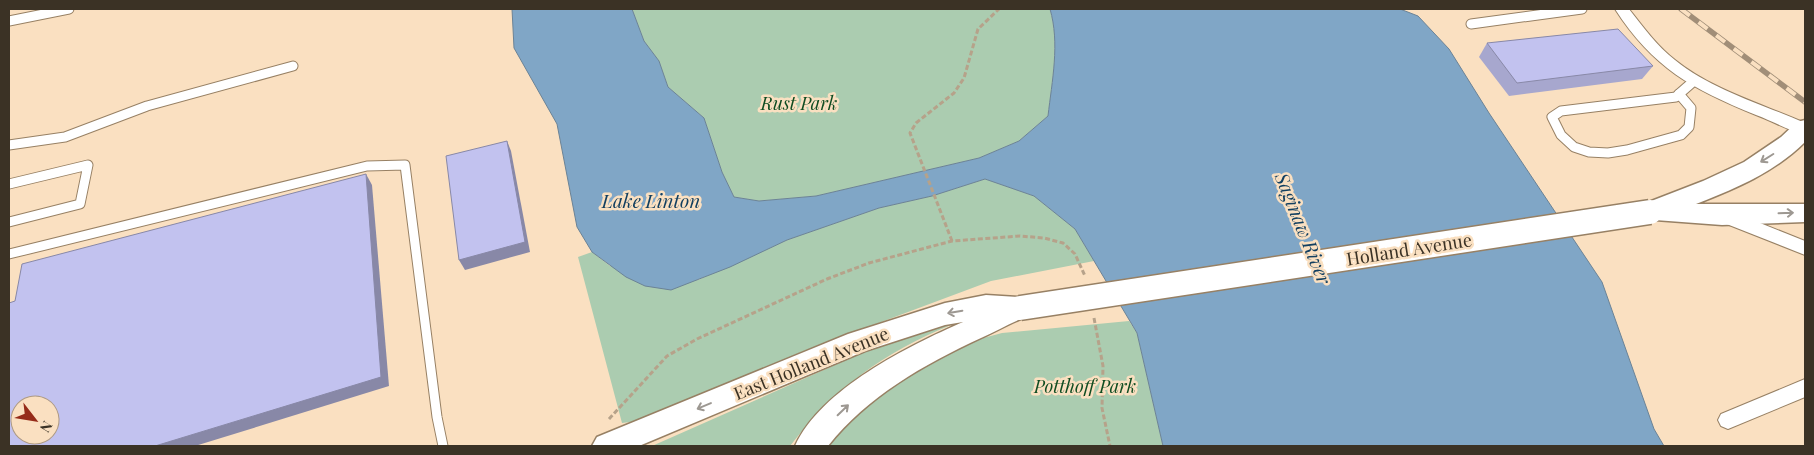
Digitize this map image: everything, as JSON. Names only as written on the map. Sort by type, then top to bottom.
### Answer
[{"type":"main road","points":[[1650,212],[1742,174],[1786,146],[1805,129]]},
{"type":"main road","points":[[1650,212],[1722,215],[1805,212]]},
{"type":"main road","name":"Holland Avenue","points":[[1020,308],[1650,212]]},
{"type":"main road","name":"East Holland Avenue","points":[[607,446],[858,342],[944,314],[986,306],[1020,308]]},
{"type":"main road","points":[[810,446],[821,431],[865,388],[934,347],[1020,308]]},
{"type":"street","points":[[1622,9],[1645,39],[1663,57],[1695,80],[1805,129]]},
{"type":"street","points":[[1722,215],[1805,248]]},
{"type":"street","points":[[1728,420],[1805,388]]},
{"type":"lane","points":[[9,21],[69,9]]},
{"type":"lane","points":[[1471,24],[1582,9]]},
{"type":"lane","points":[[9,145],[65,137],[147,106],[293,66]]},
{"type":"lane","points":[[1679,94],[1691,108],[1689,127],[1681,135],[1609,154],[1590,152],[1566,141],[1555,126],[1552,117],[1561,111],[1676,97],[1679,94],[1695,80]]},
{"type":"lane","points":[[9,184],[88,165],[80,204],[9,222]]},
{"type":"lane","points":[[9,254],[367,166],[405,165],[437,417],[443,446]]},
{"type":"path","points":[[609,419],[667,356],[697,339],[827,278],[869,264],[952,242],[940,206],[915,150],[910,133],[916,123],[954,93],[964,78],[978,29],[999,9]]},
{"type":"green space","name":"Rust Park","points":[[632,9],[1050,9],[1055,49],[1048,116],[1019,141],[979,158],[816,196],[759,201],[734,197],[722,172],[704,118],[668,87],[659,61],[644,41]]},
{"type":"green space","points":[[985,179],[1034,196],[1075,229],[1094,261],[991,281],[801,352],[693,400],[630,422],[622,423],[578,257],[592,252],[610,266],[698,280],[787,240],[879,208],[932,196]]},
{"type":"green space","points":[[950,321],[951,325],[903,348],[862,374],[807,425],[790,446],[652,446],[896,338]]},
{"type":"green space","name":"Potthoff Park","points":[[1129,321],[1137,333],[1163,446],[824,446],[849,420],[892,383],[972,341],[1002,333]]},
{"type":"water","points":[[512,9],[632,9],[644,41],[659,61],[668,87],[704,118],[722,172],[734,197],[759,201],[816,196],[979,158],[1019,141],[1048,116],[1055,49],[1050,9],[1400,9],[1418,16],[1449,49],[1489,113],[1602,282],[1654,429],[1664,446],[1163,446],[1137,333],[1075,229],[1034,196],[985,179],[932,196],[879,208],[787,240],[730,267],[671,290],[645,286],[626,277],[592,252],[577,227],[557,124],[514,48]]},
{"type":"building","points":[[1618,29],[1653,66],[1517,83],[1487,43]]},
{"type":"building","points":[[507,141],[525,242],[459,260],[446,156]]},
{"type":"building","points":[[366,174],[381,377],[155,446],[9,446],[9,303],[15,301],[22,264]]},
{"type":"railway","points":[[1681,9],[1805,102]]},
{"type":"water label","name":"Lake Linton","points":[[651,200]]},
{"type":"water label","name":"Saginaw River","points":[[1304,228]]}]
